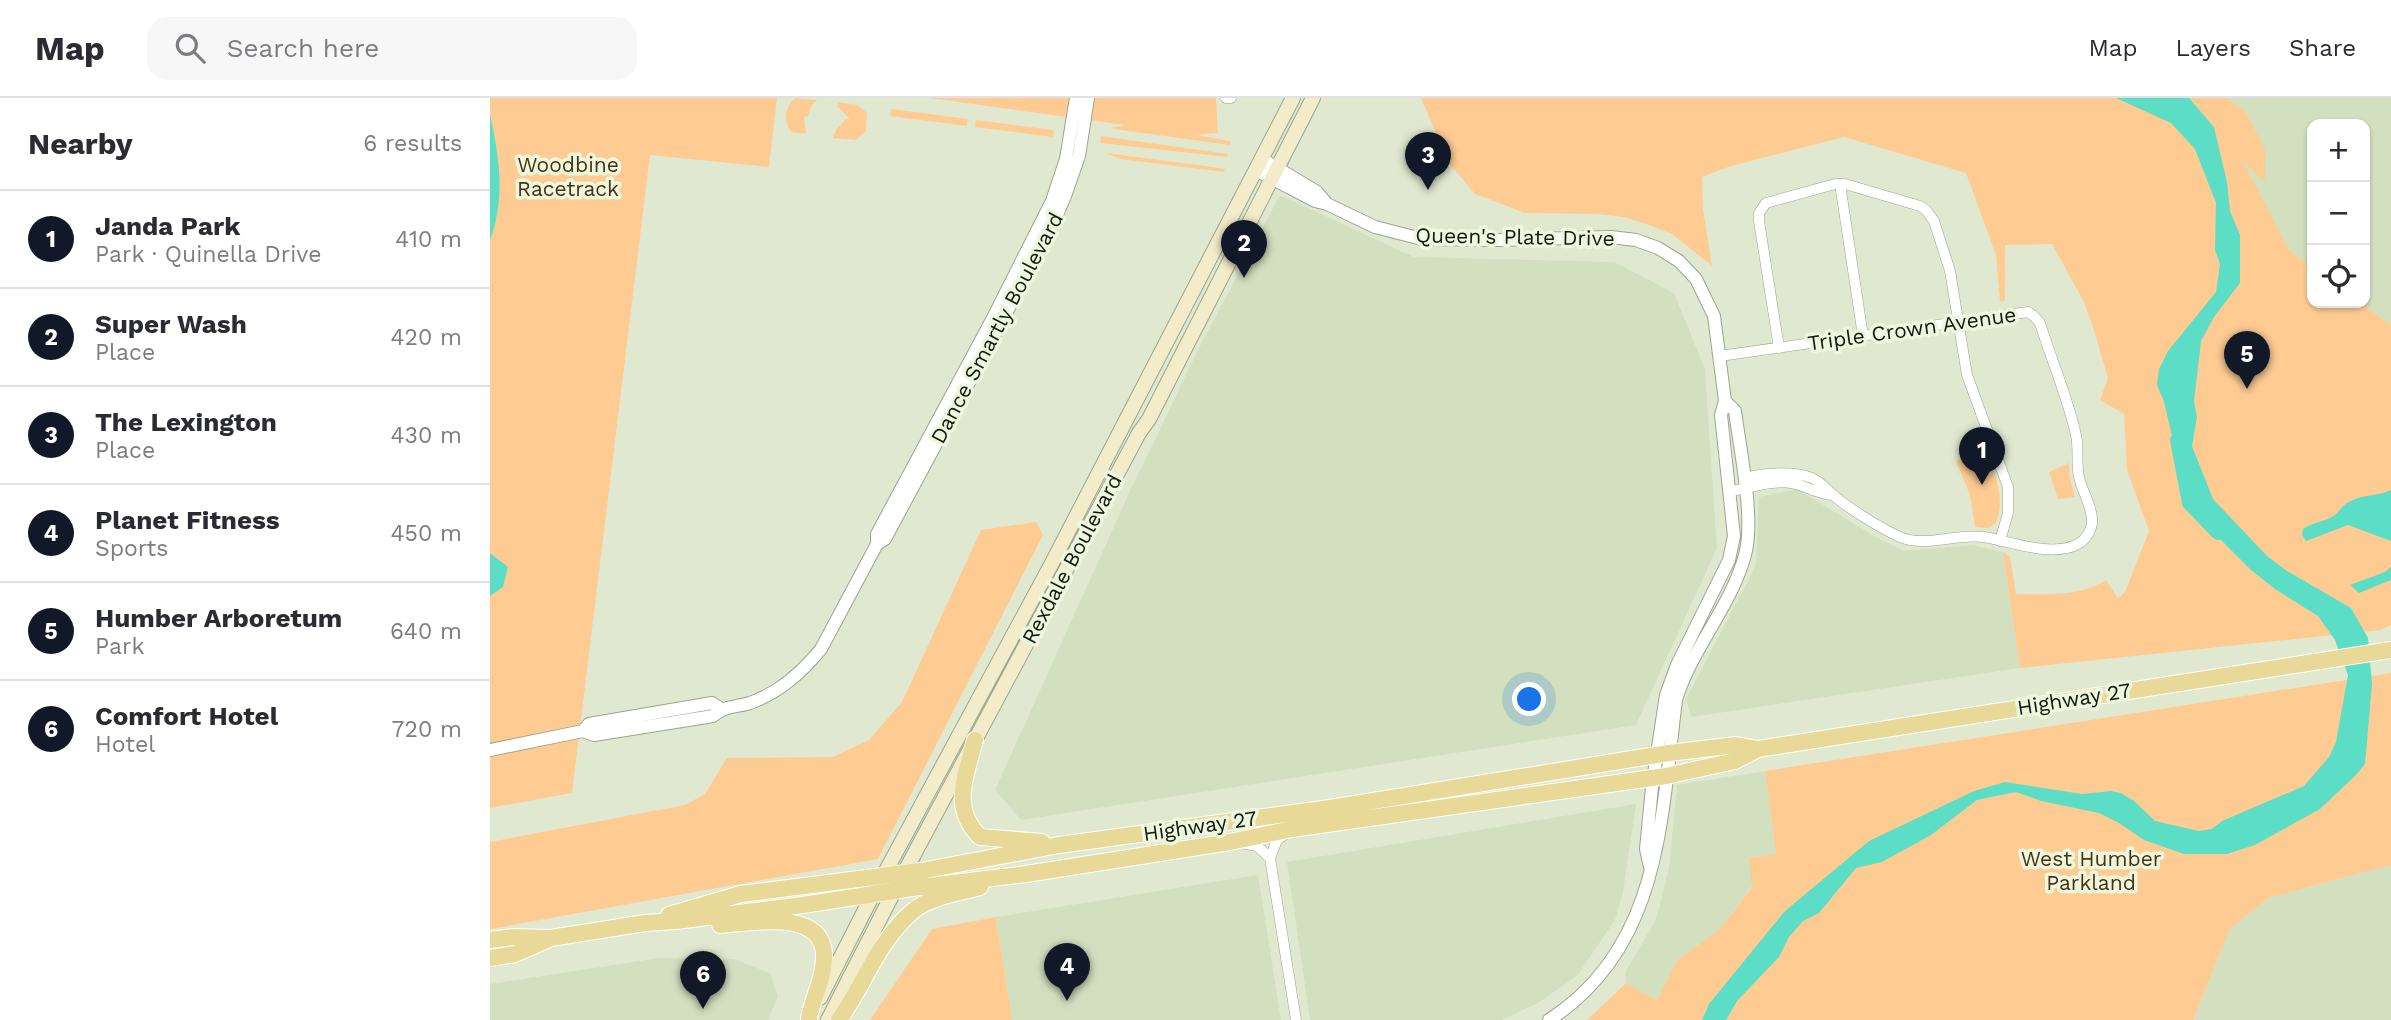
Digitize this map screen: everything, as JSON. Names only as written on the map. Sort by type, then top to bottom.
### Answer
[{"type":"main road","name":"Rexdale Boulevard","points":[[809,1019],[1052,563],[1293,98]]},
{"type":"main road","name":"Rexdale Boulevard","points":[[828,1020],[894,891],[1139,433],[1149,419],[1313,98]]},
{"type":"main road","name":"Highway 27","points":[[490,940],[513,937],[551,938],[645,923],[1026,874],[1230,842],[1292,829],[1660,776],[1735,761],[1758,749],[2386,651]]},
{"type":"main road","points":[[975,740],[964,783],[962,805],[969,826],[980,837],[1059,845]]},
{"type":"main road","name":"Highway 27","points":[[645,923],[741,894],[883,877],[1059,845],[1330,808],[1663,754],[1736,745],[1758,749]]},
{"type":"main road","points":[[839,1020],[879,953],[914,909],[1026,874]]},
{"type":"main road","points":[[676,921],[713,926],[778,921],[805,926],[818,938],[824,954],[809,1019]]},
{"type":"main road","name":"Highway 27","points":[[490,958],[515,954],[551,938]]},
{"type":"street","name":"Dance Smartly Boulevard","points":[[490,750],[583,731],[589,724],[712,703],[721,709],[759,699],[796,677],[809,663],[821,649],[877,544],[877,534],[1052,201],[1067,157],[1076,98]]},
{"type":"street","name":"Dance Smartly Boulevard","points":[[877,544],[885,539],[1049,233],[1079,156],[1088,98]]},
{"type":"street","points":[[1226,98],[1231,98]]},
{"type":"street","name":"Queen's Plate Drive","points":[[1259,164],[1315,201],[1382,230],[1422,239],[1611,237],[1636,240],[1658,248],[1679,261],[1696,279],[1714,316],[1725,401],[1721,415],[1734,536],[1732,548],[1676,700],[1646,849],[1650,867],[1640,907],[1614,960],[1578,998],[1549,1020]]},
{"type":"street","points":[[1840,184],[1863,336]]},
{"type":"street","points":[[1779,348],[1759,213],[1766,203],[1840,184],[1853,185],[1920,206],[1931,216],[1953,281],[1969,383],[2009,493],[2008,513],[2000,541]]},
{"type":"street","name":"Triple Crown Avenue","points":[[1720,356],[2024,312],[2034,316],[2040,323],[2075,432],[2079,479],[2092,517],[2088,534],[2080,543],[2071,547],[2026,548],[1971,536],[1922,541],[1903,538],[1887,531],[1833,495],[1824,495],[1801,485],[1782,482],[1744,483],[1730,491]]},
{"type":"street","name":"Queen's Plate Drive","points":[[1707,618],[1737,579],[1749,530],[1735,411],[1725,401]]},
{"type":"street","points":[[1292,829],[1277,840],[1270,858],[1296,1020]]},
{"type":"street","points":[[1230,842],[1257,846],[1270,858]]},
{"type":"shaded area","points":[[2209,98],[2391,98],[2391,325],[2368,308],[2370,308],[2370,119],[2307,119],[2307,263],[2289,250]]},
{"type":"shaded area","points":[[1280,195],[1414,257],[1614,262],[1674,293],[1705,369],[1717,548],[1636,725],[1021,820],[995,790],[1130,491],[1198,350]]},
{"type":"shaded area","points":[[1797,489],[1904,551],[1973,545],[2003,552],[2020,668],[1691,717],[1686,699],[1756,565],[1759,497]]},
{"type":"shaded area","points":[[1765,771],[1776,854],[1720,929],[1677,960],[1657,1000],[1626,983],[1626,971],[1654,923],[1659,909],[1669,867],[1677,785]]},
{"type":"shaded area","points":[[1636,804],[1623,892],[1615,920],[1577,976],[1538,1003],[1502,1020],[1310,1020],[1287,862]]},
{"type":"shaded area","points":[[2391,865],[2391,1020],[2193,1020],[2230,929],[2268,898]]},
{"type":"shaded area","points":[[1258,875],[1281,1020],[1012,1020],[996,917]]},
{"type":"shaded area","points":[[659,958],[734,959],[770,973],[778,996],[768,1020],[490,1020],[490,984]]},
{"type":"green space","name":"Woodbine Racetrack","points":[[490,98],[777,98],[769,167],[650,155],[572,793],[490,808]]},
{"type":"green space","points":[[795,98],[817,100],[808,116],[804,117],[806,134],[791,132],[787,122],[787,110]]},
{"type":"green space","points":[[929,98],[1216,98],[1218,133],[1194,135],[1231,141],[1230,145],[1114,129],[1111,128],[1125,125]]},
{"type":"green space","points":[[1421,98],[2226,98],[2245,111],[2265,149],[2265,183],[2242,159],[2289,250],[2307,263],[2307,308],[2368,308],[2391,325],[2391,625],[2380,630],[2020,668],[2003,552],[2010,557],[2016,594],[2074,592],[2106,580],[2118,598],[2125,592],[2149,531],[2127,470],[2124,414],[2100,400],[2108,378],[2084,302],[2052,244],[2005,245],[2005,301],[2000,302],[1996,255],[1966,173],[1844,137],[1731,166],[1702,177],[1703,209],[1712,266],[1672,234],[1624,217],[1525,213],[1475,194],[1448,162]]},
{"type":"green space","points":[[838,102],[857,105],[867,113],[866,131],[856,140],[833,138],[836,130],[846,119],[850,119],[837,106]]},
{"type":"green space","points":[[891,109],[968,119],[967,126],[890,116]]},
{"type":"green space","points":[[976,120],[1054,130],[1053,137],[975,127]]},
{"type":"green space","points":[[1101,136],[1228,154],[1227,157],[1100,143]]},
{"type":"green space","points":[[1106,153],[1225,169],[1224,172],[1120,159]]},
{"type":"green space","points":[[1985,448],[2000,495],[1996,523],[1988,528],[1975,527],[1970,495],[1956,461]]},
{"type":"green space","points":[[2069,463],[2075,497],[2058,499],[2049,472]]},
{"type":"green space","points":[[1036,522],[1043,535],[878,859],[490,929],[490,842],[685,805],[705,794],[727,758],[833,757],[869,740],[902,702],[981,530]]},
{"type":"green space","name":"West Humber Parkland","points":[[2391,673],[2391,865],[2268,898],[2230,929],[2193,1020],[1587,1020],[1626,983],[1657,1000],[1677,960],[1720,929],[1752,887],[1749,858],[1776,854],[1765,771]]},
{"type":"green space","points":[[996,917],[1012,1020],[870,1020],[932,929]]},
{"type":"water","points":[[2116,98],[2189,98],[2214,127],[2227,182],[2230,211],[2240,235],[2240,283],[2214,317],[2201,341],[2194,402],[2197,417],[2192,446],[2213,499],[2267,556],[2287,571],[2351,608],[2368,638],[2372,684],[2365,764],[2320,809],[2255,845],[2227,854],[2184,854],[2144,840],[2099,813],[2041,801],[2016,792],[1977,800],[1931,835],[1882,862],[1856,868],[1819,913],[1803,921],[1789,937],[1779,957],[1737,1001],[1726,1020],[1702,1020],[1709,1004],[1785,911],[1869,841],[1974,791],[2005,782],[2082,794],[2111,791],[2121,793],[2134,801],[2155,821],[2199,831],[2212,829],[2222,821],[2304,786],[2329,757],[2336,742],[2348,675],[2335,640],[2318,616],[2251,570],[2210,529],[2183,479],[2181,458],[2174,444],[2157,385],[2159,369],[2168,351],[2216,292],[2220,264],[2215,250],[2216,203],[2195,149],[2171,123]]},
{"type":"water","points":[[490,114],[498,161],[499,193],[490,240]]},
{"type":"water","points":[[2391,490],[2391,541],[2348,525],[2306,541],[2302,535],[2303,529],[2331,517],[2352,500]]},
{"type":"water","points":[[490,553],[508,567],[503,587],[490,596]]},
{"type":"water","points":[[2391,567],[2391,580],[2359,593],[2350,585],[2385,572]]},
{"type":"waterway","points":[[2177,440],[2189,503],[2218,533]]},
{"type":"place","name":"The Lexington","points":[[1428,190]]},
{"type":"place","name":"Super Wash","points":[[1244,278]]},
{"type":"place","name":"Humber Arboretum","points":[[2247,389]]},
{"type":"place","name":"Janda Park","points":[[1982,485]]},
{"type":"place","name":"Planet Fitness","points":[[1067,1001]]},
{"type":"place","name":"Comfort Hotel","points":[[703,1009]]}]
